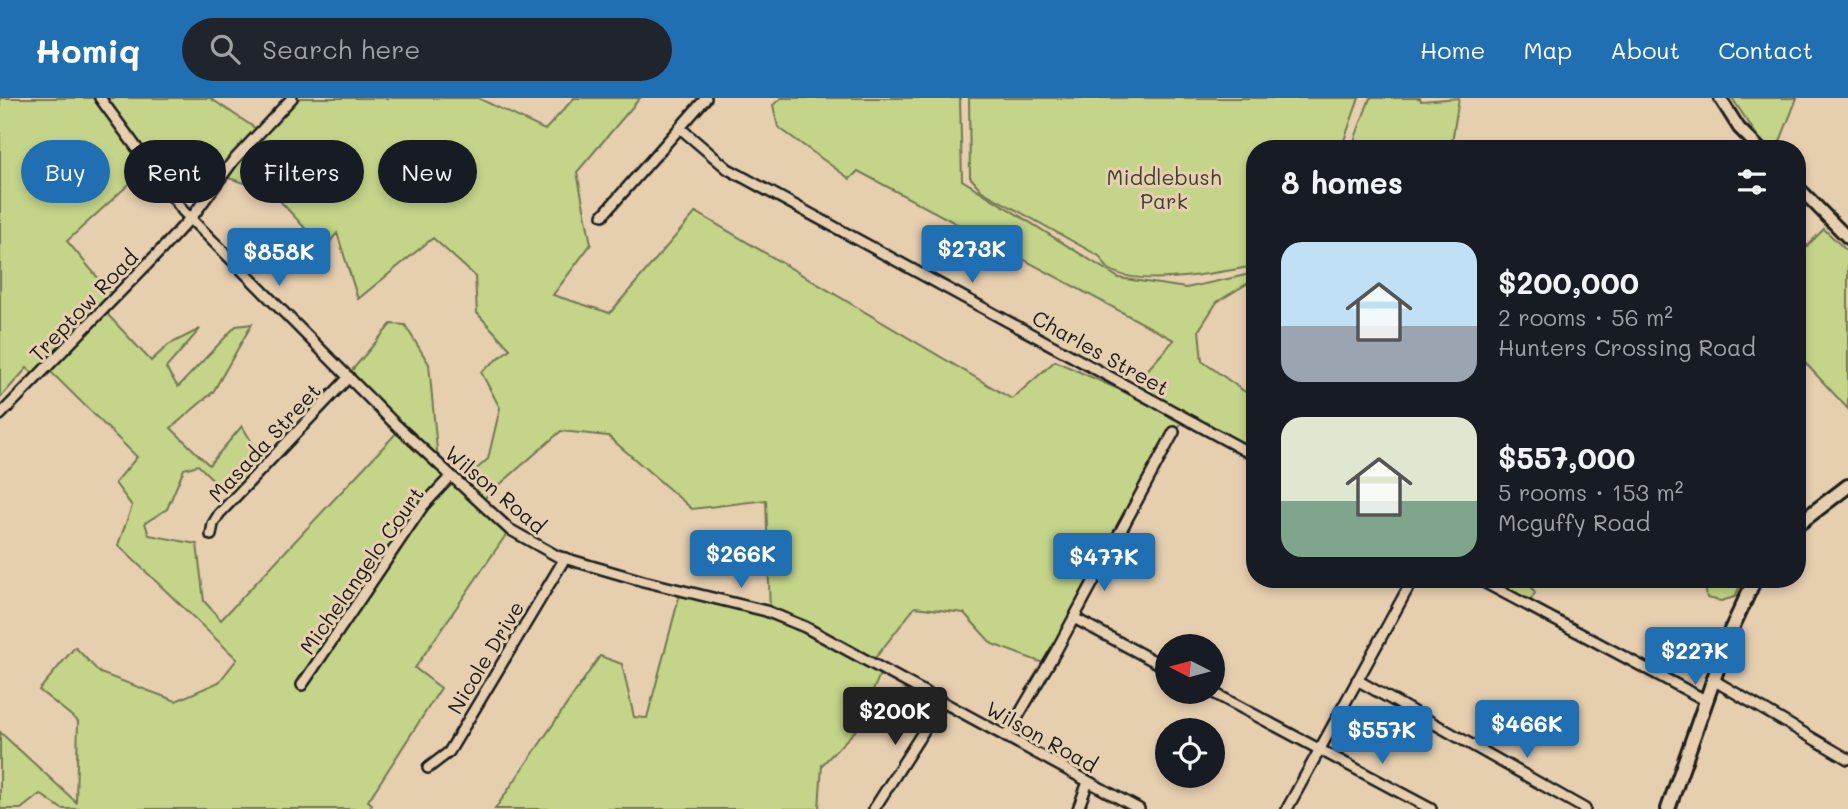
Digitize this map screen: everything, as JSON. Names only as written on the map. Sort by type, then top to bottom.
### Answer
[{"type":"main road","points":[[1806,518],[1846,488]]},
{"type":"main road","points":[[1668,809],[1731,629],[1751,588]]},
{"type":"street","name":"Wilson Road","points":[[100,98],[190,218],[349,377],[509,529],[545,551],[565,558],[766,611],[805,627],[1139,809]]},
{"type":"street","name":"Treptow Road","points":[[0,415],[190,218],[233,161],[292,98]]},
{"type":"street","points":[[603,215],[706,98]]},
{"type":"street","points":[[1720,98],[1739,128],[1751,140]]},
{"type":"street","name":"Charles Street","points":[[680,128],[728,169],[1246,451]]},
{"type":"street","points":[[1806,196],[1848,238]]},
{"type":"street","name":"Masada Street","points":[[211,535],[219,514],[349,377]]},
{"type":"street","points":[[1006,737],[1074,618],[1174,432]]},
{"type":"street","name":"Michelangelo Court","points":[[302,685],[423,506],[451,476]]},
{"type":"street","name":"Nicole Drive","points":[[428,768],[449,752],[565,558]]},
{"type":"street","points":[[1287,809],[1408,588]]},
{"type":"street","points":[[1495,588],[1707,701]]},
{"type":"street","points":[[1074,618],[1155,662]]},
{"type":"street","points":[[1357,680],[1585,809]]},
{"type":"street","points":[[1715,681],[1848,759]]},
{"type":"street","points":[[1225,699],[1432,809]]},
{"type":"street","points":[[874,809],[942,702]]},
{"type":"street","points":[[1078,809],[1088,782]]},
{"type":"green space","points":[[0,98],[210,98],[261,132],[300,98],[478,98],[545,130],[574,98],[640,98],[577,172],[591,244],[553,295],[610,313],[696,212],[1012,399],[1055,361],[1127,393],[1174,340],[858,171],[850,179],[778,127],[773,105],[781,98],[960,98],[962,180],[1119,278],[1186,288],[1246,275],[1246,284],[1217,302],[1199,330],[1202,361],[1246,393],[1246,445],[1184,418],[1043,663],[992,644],[964,613],[915,607],[873,661],[883,667],[857,729],[822,765],[819,809],[495,809],[600,656],[622,664],[634,717],[647,718],[681,590],[770,612],[766,500],[692,509],[608,436],[561,431],[481,501],[510,529],[415,668],[441,688],[368,801],[372,804],[370,809],[62,809],[40,794],[21,809],[0,809],[0,732],[76,802],[78,721],[39,690],[75,647],[100,673],[176,701],[219,682],[237,659],[118,545],[132,506],[115,483],[137,457],[46,367],[36,376],[27,368],[0,398]],"holes":[[[21,140],[110,140],[110,202],[124,189],[124,140],[226,140],[226,177],[240,182],[240,140],[364,140],[364,203],[282,203],[324,249],[337,233],[358,299],[433,238],[475,276],[477,313],[510,349],[481,372],[500,408],[488,459],[461,483],[438,461],[429,364],[405,325],[391,324],[348,375],[402,427],[221,620],[204,601],[197,544],[149,535],[145,523],[167,509],[184,469],[198,465],[232,498],[265,464],[242,426],[209,465],[171,428],[213,392],[252,324],[236,326],[178,387],[166,368],[200,329],[168,345],[151,361],[109,316],[107,308],[115,298],[67,241],[108,203],[21,203]]]},
{"type":"green space","name":"Middlebush Park","points":[[969,98],[1359,98],[1344,140],[1246,140],[1246,268],[1180,277],[1140,278],[1122,275],[1109,269],[1099,256],[982,191],[970,177]]},
{"type":"green space","points":[[1370,98],[1420,98],[1421,101],[1459,98],[1452,140],[1354,140]]},
{"type":"green space","points":[[1732,98],[1797,98],[1781,140],[1760,140]]},
{"type":"green space","points":[[1824,229],[1848,252],[1848,409],[1806,364],[1806,247]]},
{"type":"green space","points":[[1505,588],[1532,588],[1535,593],[1530,601]]},
{"type":"green space","points":[[1705,588],[1739,588],[1735,597],[1721,601],[1707,598]]}]
